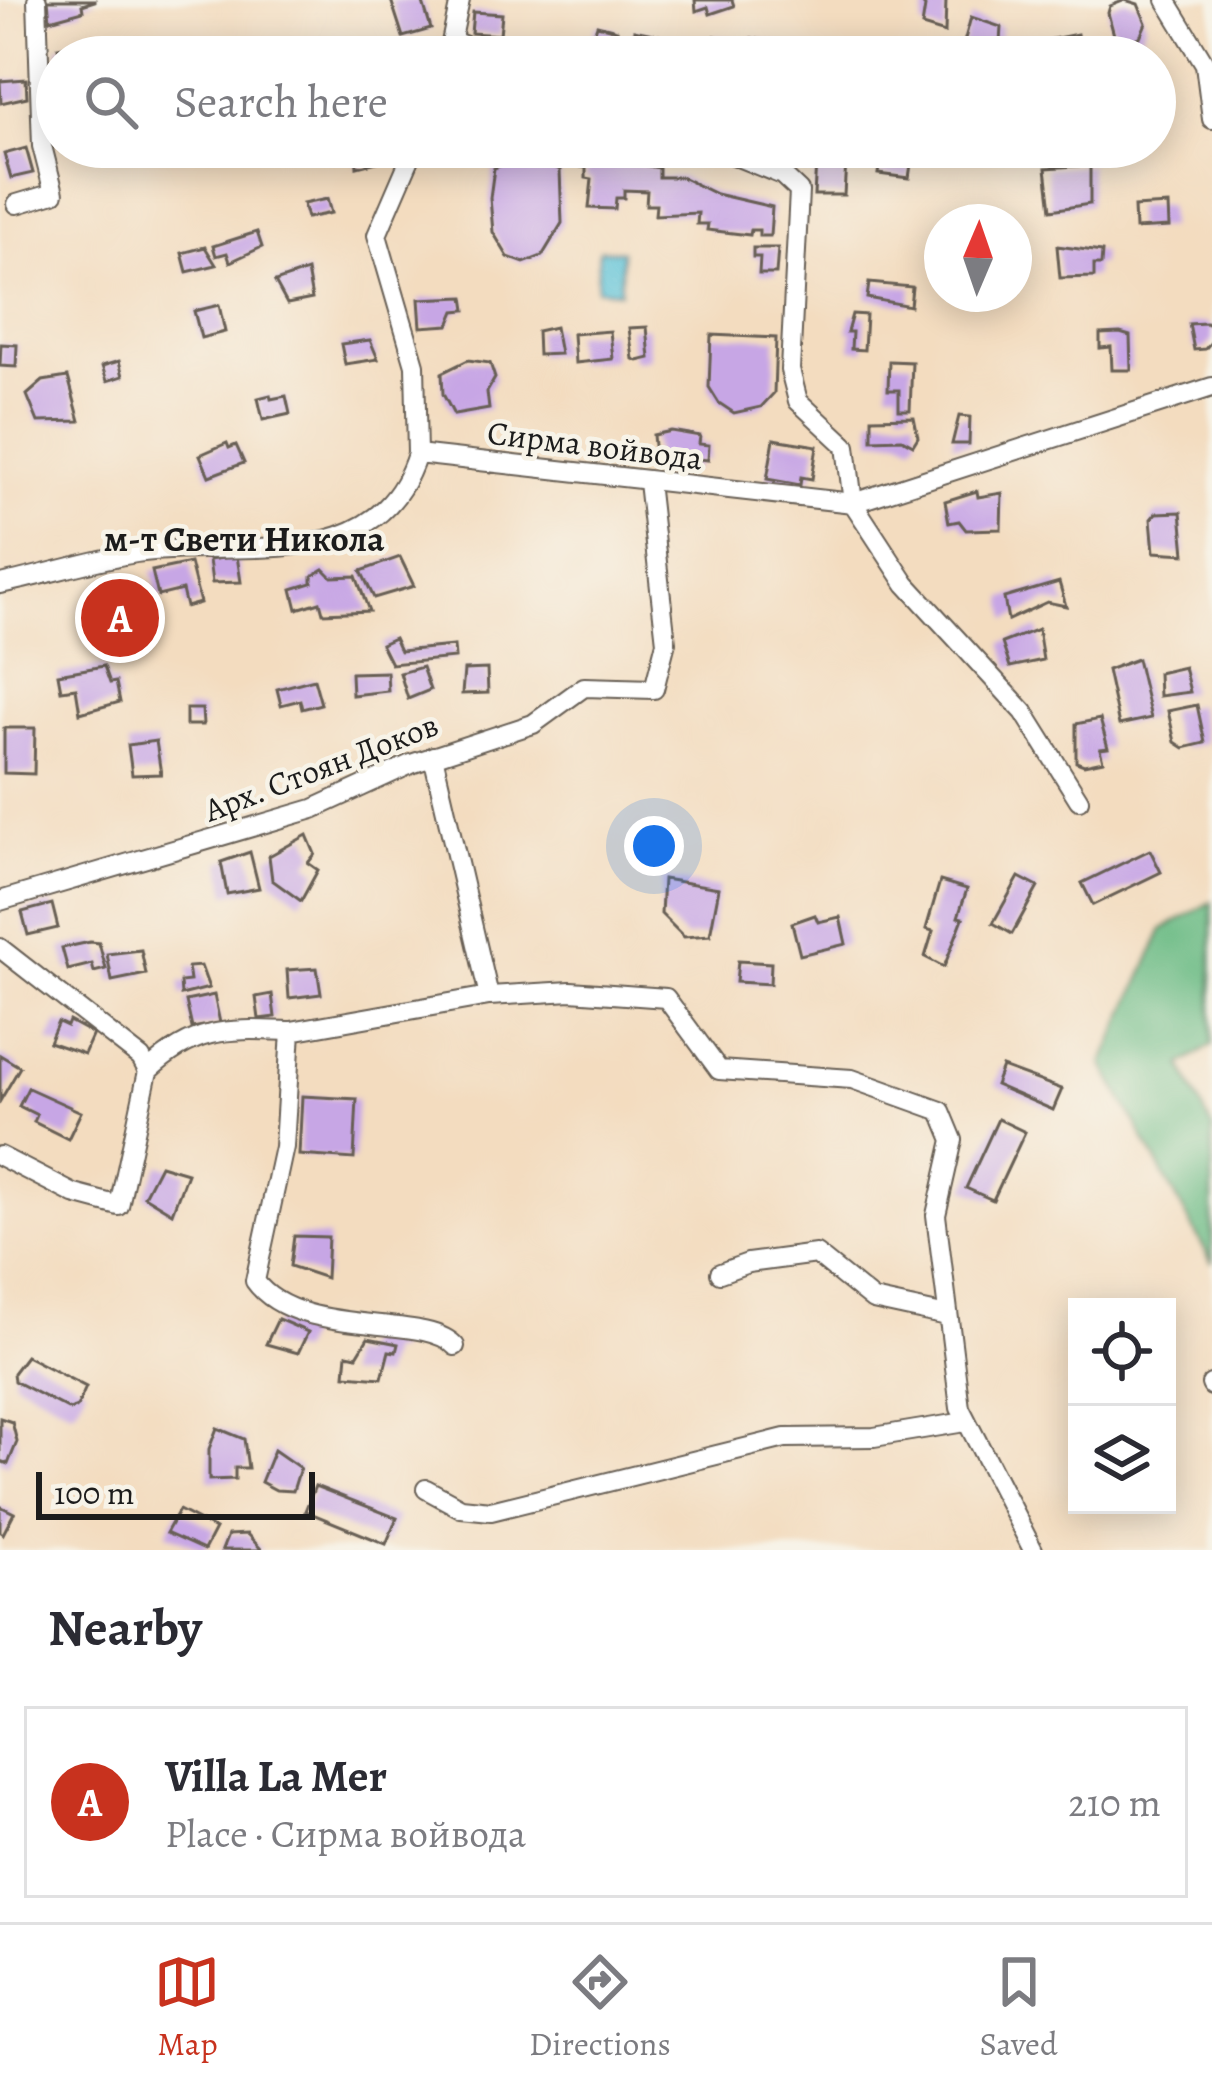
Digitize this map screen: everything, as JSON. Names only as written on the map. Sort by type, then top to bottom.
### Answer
[{"type":"street","points":[[37,0],[38,36]]},
{"type":"street","points":[[453,36],[460,0]]},
{"type":"street","points":[[1166,0],[1205,64],[1212,119]]},
{"type":"street","points":[[16,204],[54,193],[48,168]]},
{"type":"street","points":[[0,584],[136,553],[336,540],[392,507],[417,454],[415,365],[377,235],[406,168]]},
{"type":"street","points":[[765,168],[799,190],[790,370],[798,401],[846,446],[853,503],[906,584],[1024,712],[1079,800]]},
{"type":"street","name":"Сирма войвода","points":[[417,454],[853,503],[1212,387]]},
{"type":"street","name":"Арх. Стоян Доков","points":[[0,901],[313,809],[433,756],[533,724],[584,687],[646,691],[661,679],[666,642],[648,482]]},
{"type":"street","points":[[433,756],[489,996]]},
{"type":"street","points":[[0,948],[141,1058],[148,1071]]},
{"type":"street","points":[[0,1156],[74,1194],[119,1206],[148,1071],[182,1040],[241,1029],[291,1031],[489,996],[572,992],[666,998],[718,1070],[852,1079],[941,1112],[953,1140],[936,1215],[946,1316],[965,1422],[1034,1550]]},
{"type":"street","points":[[291,1031],[284,1147],[255,1281],[263,1293],[313,1315],[374,1328],[430,1330],[446,1335],[455,1346]]},
{"type":"street","points":[[720,1274],[748,1263],[816,1254],[873,1300],[946,1316]]},
{"type":"street","points":[[426,1489],[461,1508],[491,1510],[785,1438],[874,1437],[965,1422]]},
{"type":"green space","points":[[1212,902],[1212,1045],[1182,1065],[1212,1129],[1212,1263],[1103,1064],[1163,929]]},
{"type":"water","points":[[599,250],[622,251],[620,291],[597,289]]},
{"type":"building","points":[[48,0],[95,1],[82,5],[83,11],[50,20]]},
{"type":"building","points":[[391,0],[422,0],[431,29],[403,36]]},
{"type":"building","points":[[695,0],[732,0],[734,6],[710,14],[708,7],[696,11]]},
{"type":"building","points":[[919,0],[946,0],[945,33],[922,26],[925,7]]},
{"type":"building","points":[[1125,0],[1138,4],[1146,23],[1140,36],[1114,36],[1110,6]]},
{"type":"building","points":[[473,12],[502,14],[500,35],[471,33]]},
{"type":"building","points":[[971,17],[1001,27],[1000,36],[966,36]]},
{"type":"building","points":[[597,25],[617,30],[615,36],[593,36]]},
{"type":"building","points":[[26,79],[27,97],[1,103],[0,81]]},
{"type":"building","points":[[26,148],[33,173],[11,178],[4,154]]},
{"type":"building","points":[[494,168],[560,170],[562,223],[542,256],[524,263],[508,257],[493,232]]},
{"type":"building","points":[[586,168],[659,168],[659,177],[681,177],[716,194],[772,207],[770,236],[759,236],[759,230],[751,230],[750,235],[707,230],[708,224],[697,224],[698,213],[655,215],[656,205],[646,205],[647,191],[624,190],[624,198],[616,198],[615,209],[589,208],[592,179],[586,178]]},
{"type":"building","points":[[816,168],[846,168],[844,195],[814,195]]},
{"type":"building","points":[[879,168],[910,168],[909,178],[878,174]]},
{"type":"building","points":[[1046,168],[1090,168],[1090,204],[1051,210]]},
{"type":"building","points":[[327,199],[331,213],[307,218],[303,204]]},
{"type":"building","points":[[1168,205],[1169,227],[1135,229],[1134,207]]},
{"type":"building","points":[[257,232],[262,247],[230,262],[227,253],[216,256],[213,246]]},
{"type":"building","points":[[1057,246],[1102,252],[1101,265],[1094,265],[1094,277],[1060,278]]},
{"type":"building","points":[[205,247],[216,265],[187,272],[182,253]]},
{"type":"building","points":[[753,248],[778,248],[776,274],[759,274],[760,257],[753,257]]},
{"type":"building","points":[[307,271],[312,299],[287,304],[275,282]]},
{"type":"building","points":[[869,283],[912,287],[910,306],[867,298]]},
{"type":"building","points":[[464,297],[466,310],[455,311],[449,325],[421,327],[419,299]]},
{"type":"building","points":[[219,305],[225,332],[201,338],[194,311]]},
{"type":"building","points":[[852,314],[866,315],[864,350],[851,349],[852,332],[847,332]]},
{"type":"building","points":[[1189,324],[1212,327],[1212,341],[1205,349],[1194,350]]},
{"type":"building","points":[[555,327],[560,354],[538,355],[537,331]]},
{"type":"building","points":[[647,327],[650,358],[638,361],[633,359],[629,328]]},
{"type":"building","points":[[610,331],[613,359],[575,363],[573,334]]},
{"type":"building","points":[[1100,334],[1130,336],[1131,370],[1112,370],[1111,347],[1100,348]]},
{"type":"building","points":[[711,335],[776,338],[774,393],[761,407],[734,413],[719,403],[709,387]]},
{"type":"building","points":[[370,340],[378,359],[345,364],[341,344]]},
{"type":"building","points":[[1,344],[17,345],[16,367],[0,366]]},
{"type":"building","points":[[468,360],[490,363],[495,378],[487,392],[489,409],[454,415],[443,394],[442,373]]},
{"type":"building","points":[[119,361],[123,376],[107,381],[102,366]]},
{"type":"building","points":[[889,361],[912,362],[910,410],[899,410],[899,390],[888,390]]},
{"type":"building","points":[[68,377],[80,421],[38,422],[27,395],[43,381]]},
{"type":"building","points":[[270,395],[271,399],[286,396],[290,414],[263,420],[258,398]]},
{"type":"building","points":[[959,416],[970,417],[969,444],[952,444]]},
{"type":"building","points":[[914,417],[918,437],[913,445],[902,439],[872,440],[872,418]]},
{"type":"building","points":[[671,431],[700,436],[699,444],[709,445],[708,460],[700,459],[694,470],[682,463],[656,467],[653,435]]},
{"type":"building","points":[[774,439],[817,446],[812,479],[801,477],[800,485],[767,479]]},
{"type":"building","points":[[227,443],[229,448],[236,445],[244,463],[209,476],[200,455]]},
{"type":"building","points":[[977,491],[978,497],[1002,493],[1001,529],[966,530],[959,521],[949,523],[945,501]]},
{"type":"building","points":[[1181,512],[1185,554],[1154,552],[1151,519],[1156,513]]},
{"type":"building","points":[[237,556],[241,582],[212,583],[209,560]]},
{"type":"building","points":[[400,557],[414,586],[374,598],[361,571]]},
{"type":"building","points":[[190,563],[200,603],[186,607],[182,590],[158,596],[152,571]]},
{"type":"building","points":[[324,569],[332,577],[356,576],[369,611],[323,613],[320,602],[297,609],[292,589],[312,583],[312,576]]},
{"type":"building","points":[[1059,582],[1066,606],[1047,602],[1008,620],[1004,598]]},
{"type":"building","points":[[123,589],[138,628],[116,641],[101,605],[106,594]]},
{"type":"building","points":[[1038,629],[1043,660],[1010,667],[1002,643]]},
{"type":"building","points":[[394,638],[400,651],[454,646],[455,658],[391,664],[381,644]]},
{"type":"building","points":[[1137,659],[1151,718],[1119,725],[1107,670]]},
{"type":"building","points":[[104,666],[110,683],[116,682],[120,702],[80,713],[76,688],[61,690],[58,674]]},
{"type":"building","points":[[422,667],[430,690],[408,699],[400,673]]},
{"type":"building","points":[[1184,667],[1190,692],[1159,696],[1158,673]]},
{"type":"building","points":[[487,669],[488,693],[462,694],[464,670]]},
{"type":"building","points":[[387,672],[388,691],[352,695],[351,673]]},
{"type":"building","points":[[314,679],[321,704],[302,709],[300,700],[281,705],[277,689]]},
{"type":"building","points":[[1197,705],[1205,743],[1184,748],[1175,742],[1168,711]]},
{"type":"building","points":[[186,709],[202,709],[203,725],[186,725]]},
{"type":"building","points":[[1100,719],[1108,748],[1100,749],[1103,761],[1076,762],[1076,724]]},
{"type":"building","points":[[4,728],[35,728],[34,774],[4,773]]},
{"type":"building","points":[[156,741],[161,774],[132,775],[128,745]]},
{"type":"building","points":[[307,835],[315,854],[308,863],[318,870],[301,901],[272,880],[269,856]]},
{"type":"building","points":[[1150,850],[1161,872],[1093,905],[1082,883]]},
{"type":"building","points":[[250,852],[259,888],[227,894],[221,862]]},
{"type":"building","points":[[1019,877],[1038,887],[1012,934],[993,923]]},
{"type":"building","points":[[663,879],[719,888],[710,935],[684,937],[661,914]]},
{"type":"building","points":[[940,881],[967,889],[958,917],[963,918],[944,967],[925,957],[933,931],[926,929]]},
{"type":"building","points":[[52,904],[58,928],[28,935],[22,912]]},
{"type":"building","points":[[815,915],[818,922],[840,917],[846,944],[800,955],[792,923]]},
{"type":"building","points":[[99,943],[106,969],[94,972],[92,964],[68,970],[62,948]]},
{"type":"building","points":[[141,950],[146,974],[112,981],[107,954]]},
{"type":"building","points":[[738,961],[771,963],[770,984],[736,982]]},
{"type":"building","points":[[201,966],[209,988],[181,995],[180,982],[190,981],[188,967]]},
{"type":"building","points":[[317,968],[321,994],[289,998],[287,970]]},
{"type":"building","points":[[272,994],[275,1017],[259,1019],[256,997]]},
{"type":"building","points":[[214,995],[220,1023],[192,1028],[186,1001]]},
{"type":"building","points":[[69,1021],[93,1034],[84,1054],[49,1042],[58,1022],[67,1026]]},
{"type":"building","points":[[0,1055],[20,1067],[0,1101]]},
{"type":"building","points":[[1002,1067],[1062,1089],[1053,1110],[995,1085]]},
{"type":"building","points":[[28,1088],[81,1112],[68,1139],[34,1122],[37,1115],[19,1106]]},
{"type":"building","points":[[302,1096],[357,1099],[354,1159],[299,1155]]},
{"type":"building","points":[[998,1119],[1025,1132],[993,1200],[966,1188]]},
{"type":"building","points":[[160,1165],[187,1173],[172,1213],[144,1196]]},
{"type":"building","points":[[294,1236],[328,1237],[326,1278],[290,1266]]},
{"type":"building","points":[[278,1319],[308,1332],[298,1353],[266,1344]]},
{"type":"building","points":[[368,1338],[398,1344],[396,1352],[389,1351],[382,1378],[345,1375],[347,1354],[357,1356]]},
{"type":"building","points":[[26,1356],[86,1387],[77,1407],[70,1410],[14,1381],[13,1373]]},
{"type":"building","points":[[0,1418],[12,1422],[17,1442],[8,1464],[0,1461]]},
{"type":"building","points":[[217,1428],[244,1439],[248,1468],[235,1468],[235,1479],[209,1480],[209,1449]]},
{"type":"building","points":[[274,1450],[300,1468],[293,1491],[276,1490],[261,1482]]},
{"type":"building","points":[[315,1486],[397,1518],[386,1544],[305,1511]]},
{"type":"building","points":[[0,1506],[14,1513],[3,1534],[0,1532]]},
{"type":"building","points":[[179,1510],[215,1529],[204,1550],[166,1533]]},
{"type":"building","points":[[247,1534],[262,1550],[222,1550],[228,1535]]},
{"type":"place","name":"Villa La Mer","points":[[120,618]]},
{"type":"district","name":"м-т Свети Никола","points":[[244,538]]}]
